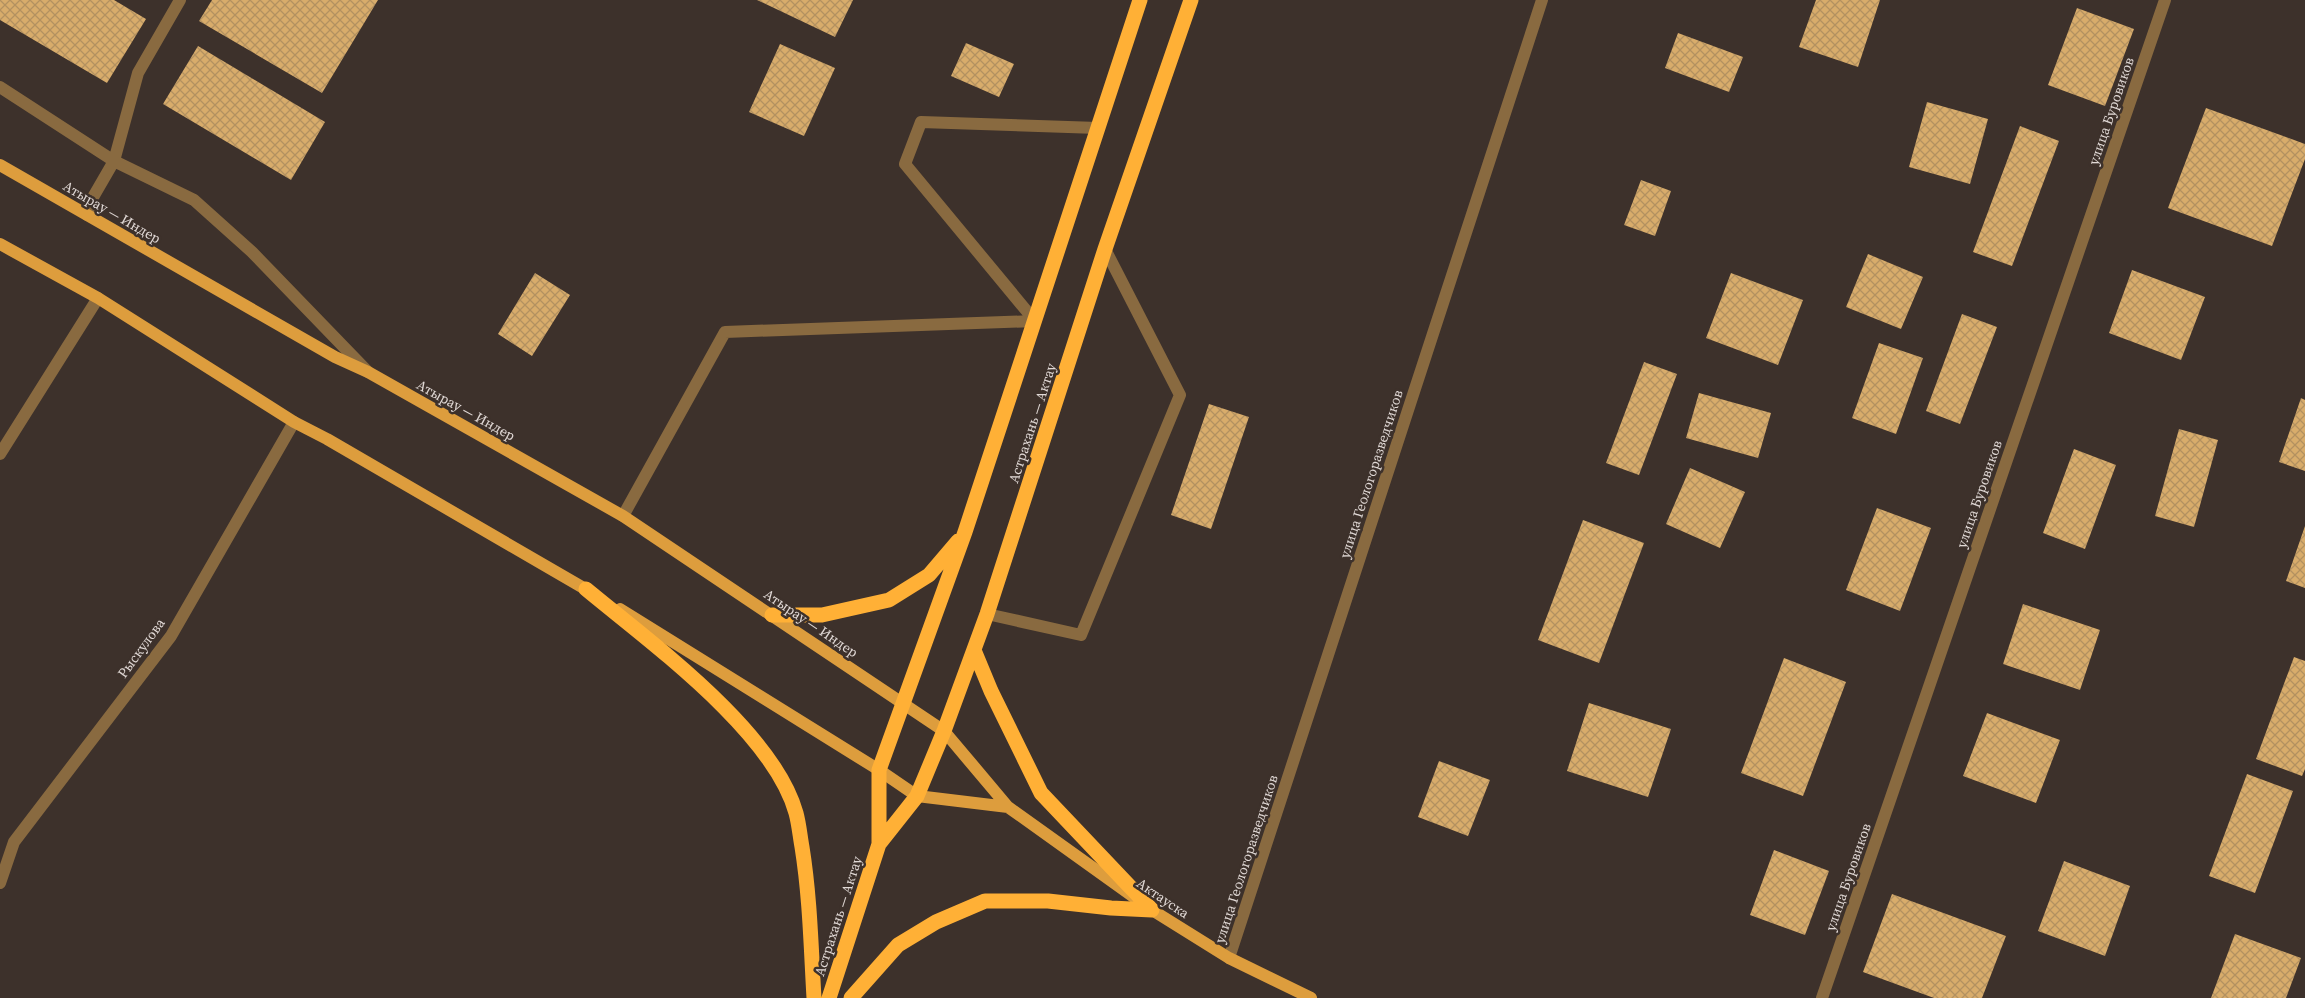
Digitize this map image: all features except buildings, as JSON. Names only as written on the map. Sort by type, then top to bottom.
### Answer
[{"type":"highway","name":"Астрахань — Актау","points":[[828,998],[879,844],[879,770],[965,532],[1140,0]]},
{"type":"highway","name":"Астрахань — Актау","points":[[879,844],[917,796],[944,731],[974,650],[1105,249],[1191,0]]},
{"type":"highway","points":[[772,615],[822,615],[890,600],[929,575],[965,532]]},
{"type":"highway","points":[[586,589],[698,683],[742,727],[776,770],[796,812],[808,883],[814,998]]},
{"type":"highway","points":[[974,650],[991,691],[1041,793],[1152,910]]},
{"type":"highway","points":[[851,998],[898,945],[936,922],[985,901],[1048,901],[1111,908],[1152,910]]},
{"type":"main road","name":"Атырау — Индер","points":[[0,165],[335,357],[368,372],[623,516],[903,703]]},
{"type":"main road","points":[[0,244],[98,298],[294,422],[327,439],[586,589],[879,770]]},
{"type":"main road","name":"Актауска","points":[[903,703],[944,731],[1008,807],[1152,910],[1229,958],[1312,998]]},
{"type":"main road","name":"Актауска","points":[[879,770],[917,796],[1008,807]]},
{"type":"street","points":[[87,215],[92,199],[114,161],[138,73],[180,0]]},
{"type":"street","name":"улица Геологоразведчиков","points":[[1229,958],[1542,0]]},
{"type":"street","name":"улица Буровиков","points":[[1822,998],[2165,0]]},
{"type":"street","points":[[0,87],[114,161],[194,200],[252,252],[368,372]]},
{"type":"street","points":[[1035,321],[905,164],[921,122],[1098,128]]},
{"type":"street","points":[[987,614],[1081,635],[1180,395],[1105,249]]},
{"type":"street","points":[[0,454],[98,298]]},
{"type":"street","points":[[623,516],[725,332],[1035,321]]},
{"type":"street","name":"Рыскулова","points":[[0,883],[14,842],[171,636],[294,422]]}]
